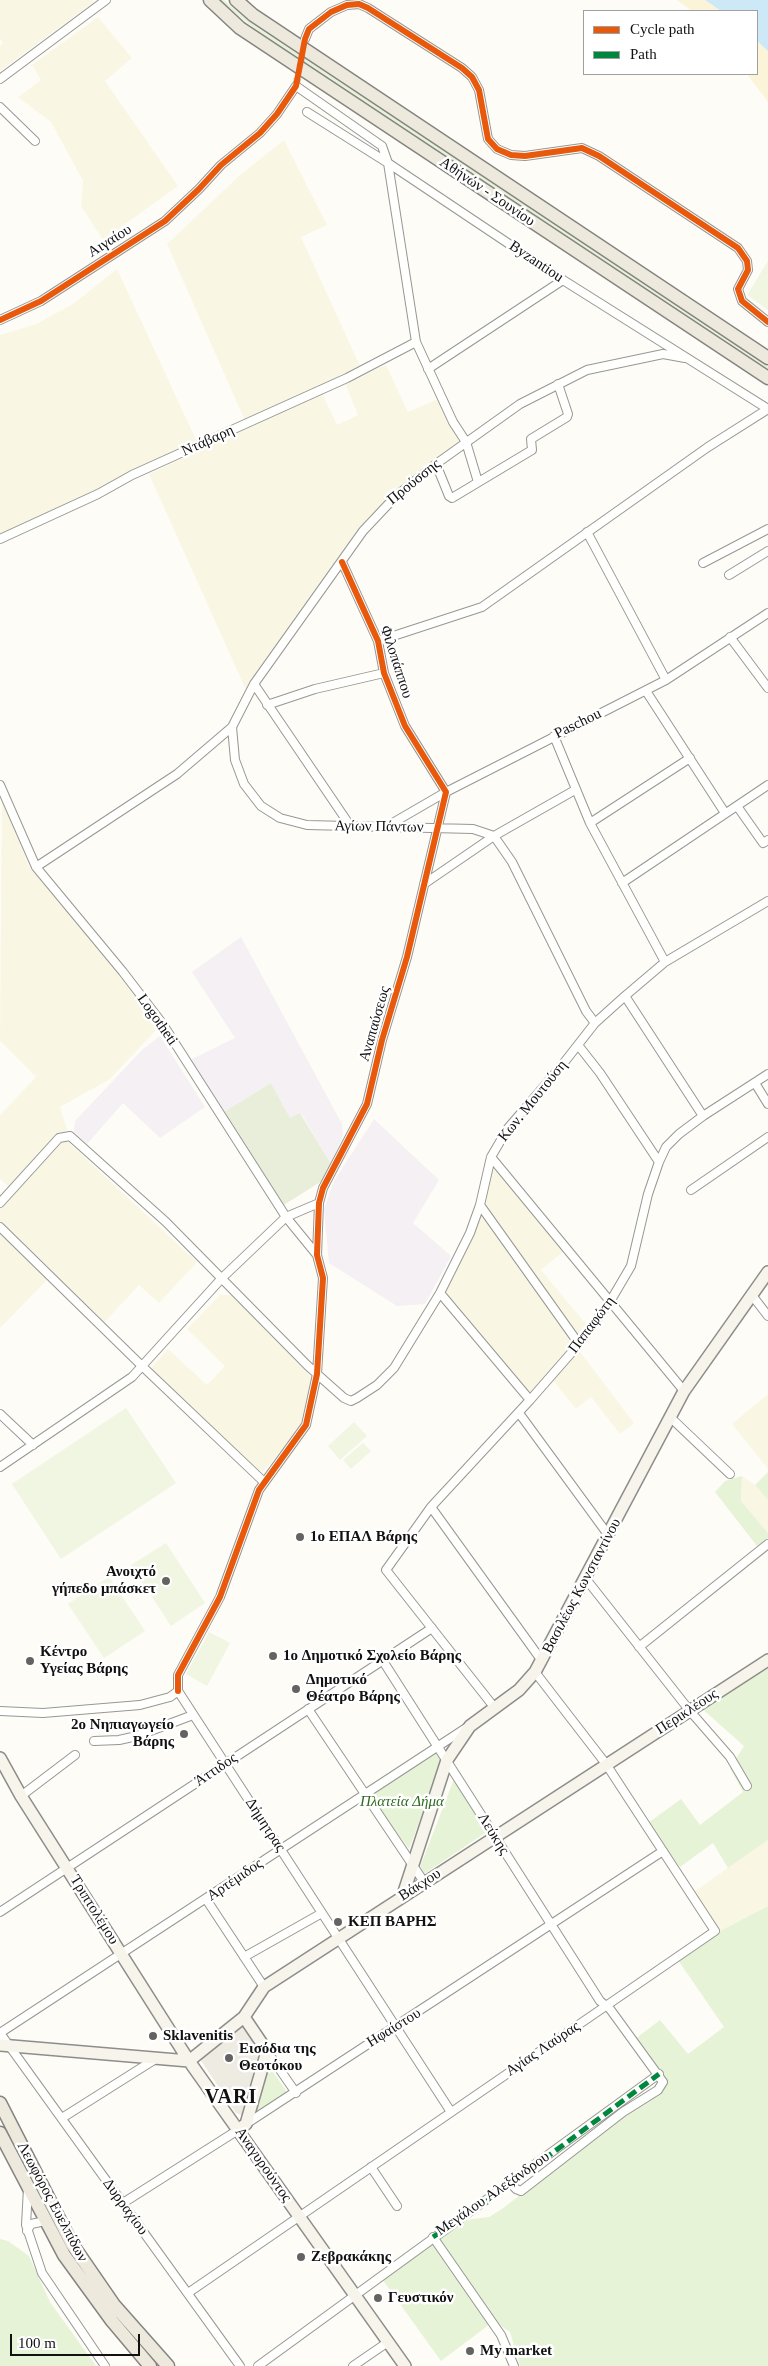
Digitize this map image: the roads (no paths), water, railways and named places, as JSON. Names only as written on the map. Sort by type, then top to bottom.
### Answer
[{"type":"main road","name":"Αθήνών - Σουνίου","points":[[210,0],[240,28],[768,378]]},
{"type":"main road","name":"Αθήνών - Σουνίου","points":[[236,0],[253,15],[768,358]]},
{"type":"main road","name":"Βασιλέως Κωνσταντίνου","points":[[403,1895],[447,1760],[470,1726],[494,1706],[519,1690],[536,1672],[684,1391],[768,1272]]},
{"type":"main road","name":"Περικλέους","points":[[606,1764],[768,1660]]},
{"type":"main road","name":"Τριπτολέμου","points":[[0,1758],[21,1796],[189,2061]]},
{"type":"main road","name":"Βάκχου","points":[[244,2017],[264,1987],[606,1764]]},
{"type":"main road","points":[[4,2048],[189,2061],[244,2017],[267,2051],[242,2127]]},
{"type":"main road","name":"Αναγυρούντος","points":[[189,2061],[242,2127],[299,2216],[405,2366]]},
{"type":"main road","name":"Λεωφόρος Ευελπίδων","points":[[0,2103],[72,2244],[114,2305],[168,2366]]},
{"type":"main road","name":"Λεωφόρος Ευελπίδων","points":[[0,2133],[64,2255],[86,2287],[150,2366]]},
{"type":"street","points":[[0,79],[106,0]]},
{"type":"street","points":[[304,39],[309,29],[330,12],[347,5],[359,4],[368,8],[462,68],[472,77],[479,90],[488,139],[498,149],[516,156],[532,156],[582,148],[738,248],[747,261],[748,270],[738,289],[742,301],[768,322]]},
{"type":"street","name":"Αιγαίου","points":[[0,320],[41,301],[165,221],[221,165],[260,133],[277,114],[296,86],[382,146],[388,163]]},
{"type":"street","points":[[0,107],[35,140]]},
{"type":"street","name":"Byzantiou","points":[[307,112],[388,163],[563,280],[768,409]]},
{"type":"street","points":[[388,163],[416,342],[453,422],[466,442],[478,482]]},
{"type":"street","points":[[428,368],[563,280]]},
{"type":"street","name":"Ντάβαρη","points":[[0,539],[98,494],[132,475],[346,378],[416,342]]},
{"type":"street","name":"Προύσσης","points":[[232,727],[254,684],[378,513],[436,464],[520,404],[587,370],[663,354],[685,358]]},
{"type":"street","points":[[436,464],[450,498],[532,450],[531,439],[567,417],[568,414],[558,384]]},
{"type":"street","points":[[378,641],[482,607],[708,447],[768,409]]},
{"type":"street","points":[[703,563],[768,528]]},
{"type":"street","points":[[587,532],[666,680]]},
{"type":"street","points":[[729,575],[768,551]]},
{"type":"street","name":"Φιλοπάππου","points":[[342,562],[378,641],[384,672],[405,726],[446,792]]},
{"type":"street","name":"Paschou","points":[[384,828],[446,792],[666,680],[768,613]]},
{"type":"street","points":[[730,637],[768,688]]},
{"type":"street","points":[[267,705],[315,689],[384,672]]},
{"type":"street","points":[[254,684],[351,827]]},
{"type":"street","points":[[646,691],[725,813]]},
{"type":"street","points":[[36,867],[177,774],[232,727]]},
{"type":"street","name":"Αγίων Πάντων","points":[[232,727],[235,760],[244,784],[261,806],[280,818],[306,825],[473,829],[494,836]]},
{"type":"street","points":[[554,736],[590,823],[665,962]]},
{"type":"street","points":[[590,823],[690,758]]},
{"type":"street","name":"Logotheti","points":[[0,785],[36,867],[123,972],[162,1023],[286,1217],[317,1255]]},
{"type":"street","points":[[622,883],[768,785]]},
{"type":"street","points":[[424,884],[494,836],[575,790]]},
{"type":"street","name":"Αναπαύσεως","points":[[317,1255],[319,1203],[323,1188],[355,1132],[367,1104],[382,1040],[407,957],[446,792]]},
{"type":"street","points":[[737,806],[763,843],[768,840]]},
{"type":"street","points":[[494,836],[512,862],[586,1011],[595,1023]]},
{"type":"street","name":"Κων. Μουτούση","points":[[317,1374],[344,1398],[351,1401],[377,1385],[394,1368],[440,1293],[470,1234],[480,1205],[491,1158],[508,1128],[595,1023],[625,996],[665,962],[768,900]]},
{"type":"street","points":[[625,996],[702,1116]]},
{"type":"street","points":[[578,1045],[600,1073],[659,1162]]},
{"type":"street","name":"Παπαφώτη","points":[[432,1628],[386,1570],[431,1507],[519,1413],[579,1344],[611,1300],[632,1266],[648,1194],[659,1162],[673,1141],[702,1116],[768,1074]]},
{"type":"street","points":[[755,1083],[768,1104]]},
{"type":"street","points":[[0,1203],[59,1138],[70,1136],[166,1222],[317,1374]]},
{"type":"street","points":[[691,1190],[768,1137]]},
{"type":"street","points":[[491,1158],[611,1300],[684,1391]]},
{"type":"street","points":[[0,1466],[132,1377],[222,1278],[286,1217],[319,1203]]},
{"type":"street","points":[[480,1205],[579,1344]]},
{"type":"street","points":[[0,1227],[264,1482]]},
{"type":"street","points":[[0,1711],[43,1713],[140,1706],[170,1697],[178,1691],[178,1675],[220,1597],[252,1504],[264,1482],[306,1425],[317,1374],[323,1278],[317,1255]]},
{"type":"street","points":[[440,1293],[530,1400]]},
{"type":"street","points":[[751,1294],[768,1316]]},
{"type":"street","points":[[519,1413],[609,1536]]},
{"type":"street","points":[[0,1414],[33,1445]]},
{"type":"street","points":[[670,1418],[730,1474]]},
{"type":"street","points":[[431,1507],[542,1661]]},
{"type":"street","points":[[639,1647],[768,1544]]},
{"type":"street","points":[[586,1579],[690,1711],[730,1757],[747,1786]]},
{"type":"street","points":[[432,1628],[494,1706]]},
{"type":"street","name":"Άττιδος","points":[[0,1912],[432,1628]]},
{"type":"street","name":"Λεύκης","points":[[383,1661],[551,1925],[605,2006]]},
{"type":"street","points":[[536,1672],[606,1764],[664,1851]]},
{"type":"street","name":"Δήμητρας","points":[[178,1691],[451,2112]]},
{"type":"street","points":[[308,1709],[424,1882]]},
{"type":"street","points":[[94,1741],[119,1740],[137,1736],[194,1715]]},
{"type":"street","name":"Αρτέμιδος","points":[[0,2033],[470,1726]]},
{"type":"street","points":[[21,1796],[75,1755]]},
{"type":"street","name":"Ηφαίστου","points":[[123,2203],[296,2093],[388,2030],[396,2028],[664,1851]]},
{"type":"street","name":"Αγίας Λαύρας","points":[[188,2293],[715,1931],[664,1851]]},
{"type":"street","points":[[206,1899],[264,1987]]},
{"type":"street","points":[[244,1957],[322,1913]]},
{"type":"street","points":[[511,2184],[516,2189],[522,2191],[623,2112],[658,2090],[664,2082],[605,2006]]},
{"type":"street","name":"Δυρραχίου","points":[[0,2033],[4,2048],[62,2118],[240,2366]]},
{"type":"street","points":[[267,2051],[296,2093]]},
{"type":"street","points":[[62,2118],[157,2058]]},
{"type":"street","name":"Μεγάλου Αλεξάνδρου","points":[[258,2366],[432,2237],[511,2184],[659,2074]]},
{"type":"street","points":[[371,2167],[397,2206]]},
{"type":"street","points":[[28,2188],[25,2219],[27,2234],[42,2274],[105,2366]]},
{"type":"street","points":[[27,2234],[31,2224],[45,2221]]},
{"type":"street","points":[[432,2237],[501,2335],[514,2366]]},
{"type":"street","points":[[353,2366],[388,2342]]},
{"type":"water","points":[[705,0],[768,0],[768,51],[758,42],[758,10],[720,10]]},
{"type":"tunnel","points":[[296,86],[304,46]]},
{"type":"place","name":"1ο ΕΠΑΛ Βάρης","points":[[300,1537]]},
{"type":"place","name":"Ανοιχτό γήπεδο μπάσκετ","points":[[166,1581]]},
{"type":"place","name":"1ο Δημοτικό Σχολείο Βάρης","points":[[273,1656]]},
{"type":"place","name":"Κέντρο Υγείας Βάρης","points":[[30,1661]]},
{"type":"place","name":"Δημοτικό Θέατρο Βάρης","points":[[296,1689]]},
{"type":"place","name":"2ο Νηπιαγωγείο Βάρης","points":[[184,1734]]},
{"type":"place","name":"ΚΕΠ ΒΑΡΗΣ","points":[[338,1922]]},
{"type":"place","name":"Sklavenitis","points":[[153,2036]]},
{"type":"place","name":"Εισόδια της Θεοτόκου","points":[[229,2058]]},
{"type":"place","name":"Ζεβρακάκης","points":[[301,2257]]},
{"type":"place","name":"Γευστικόν","points":[[378,2298]]},
{"type":"place","name":"My market","points":[[470,2351]]},
{"type":"district","name":"VARI","points":[[231,2098]]},
{"type":"park label","name":"Πλατεία Δήμα","points":[[402,1802]]}]
